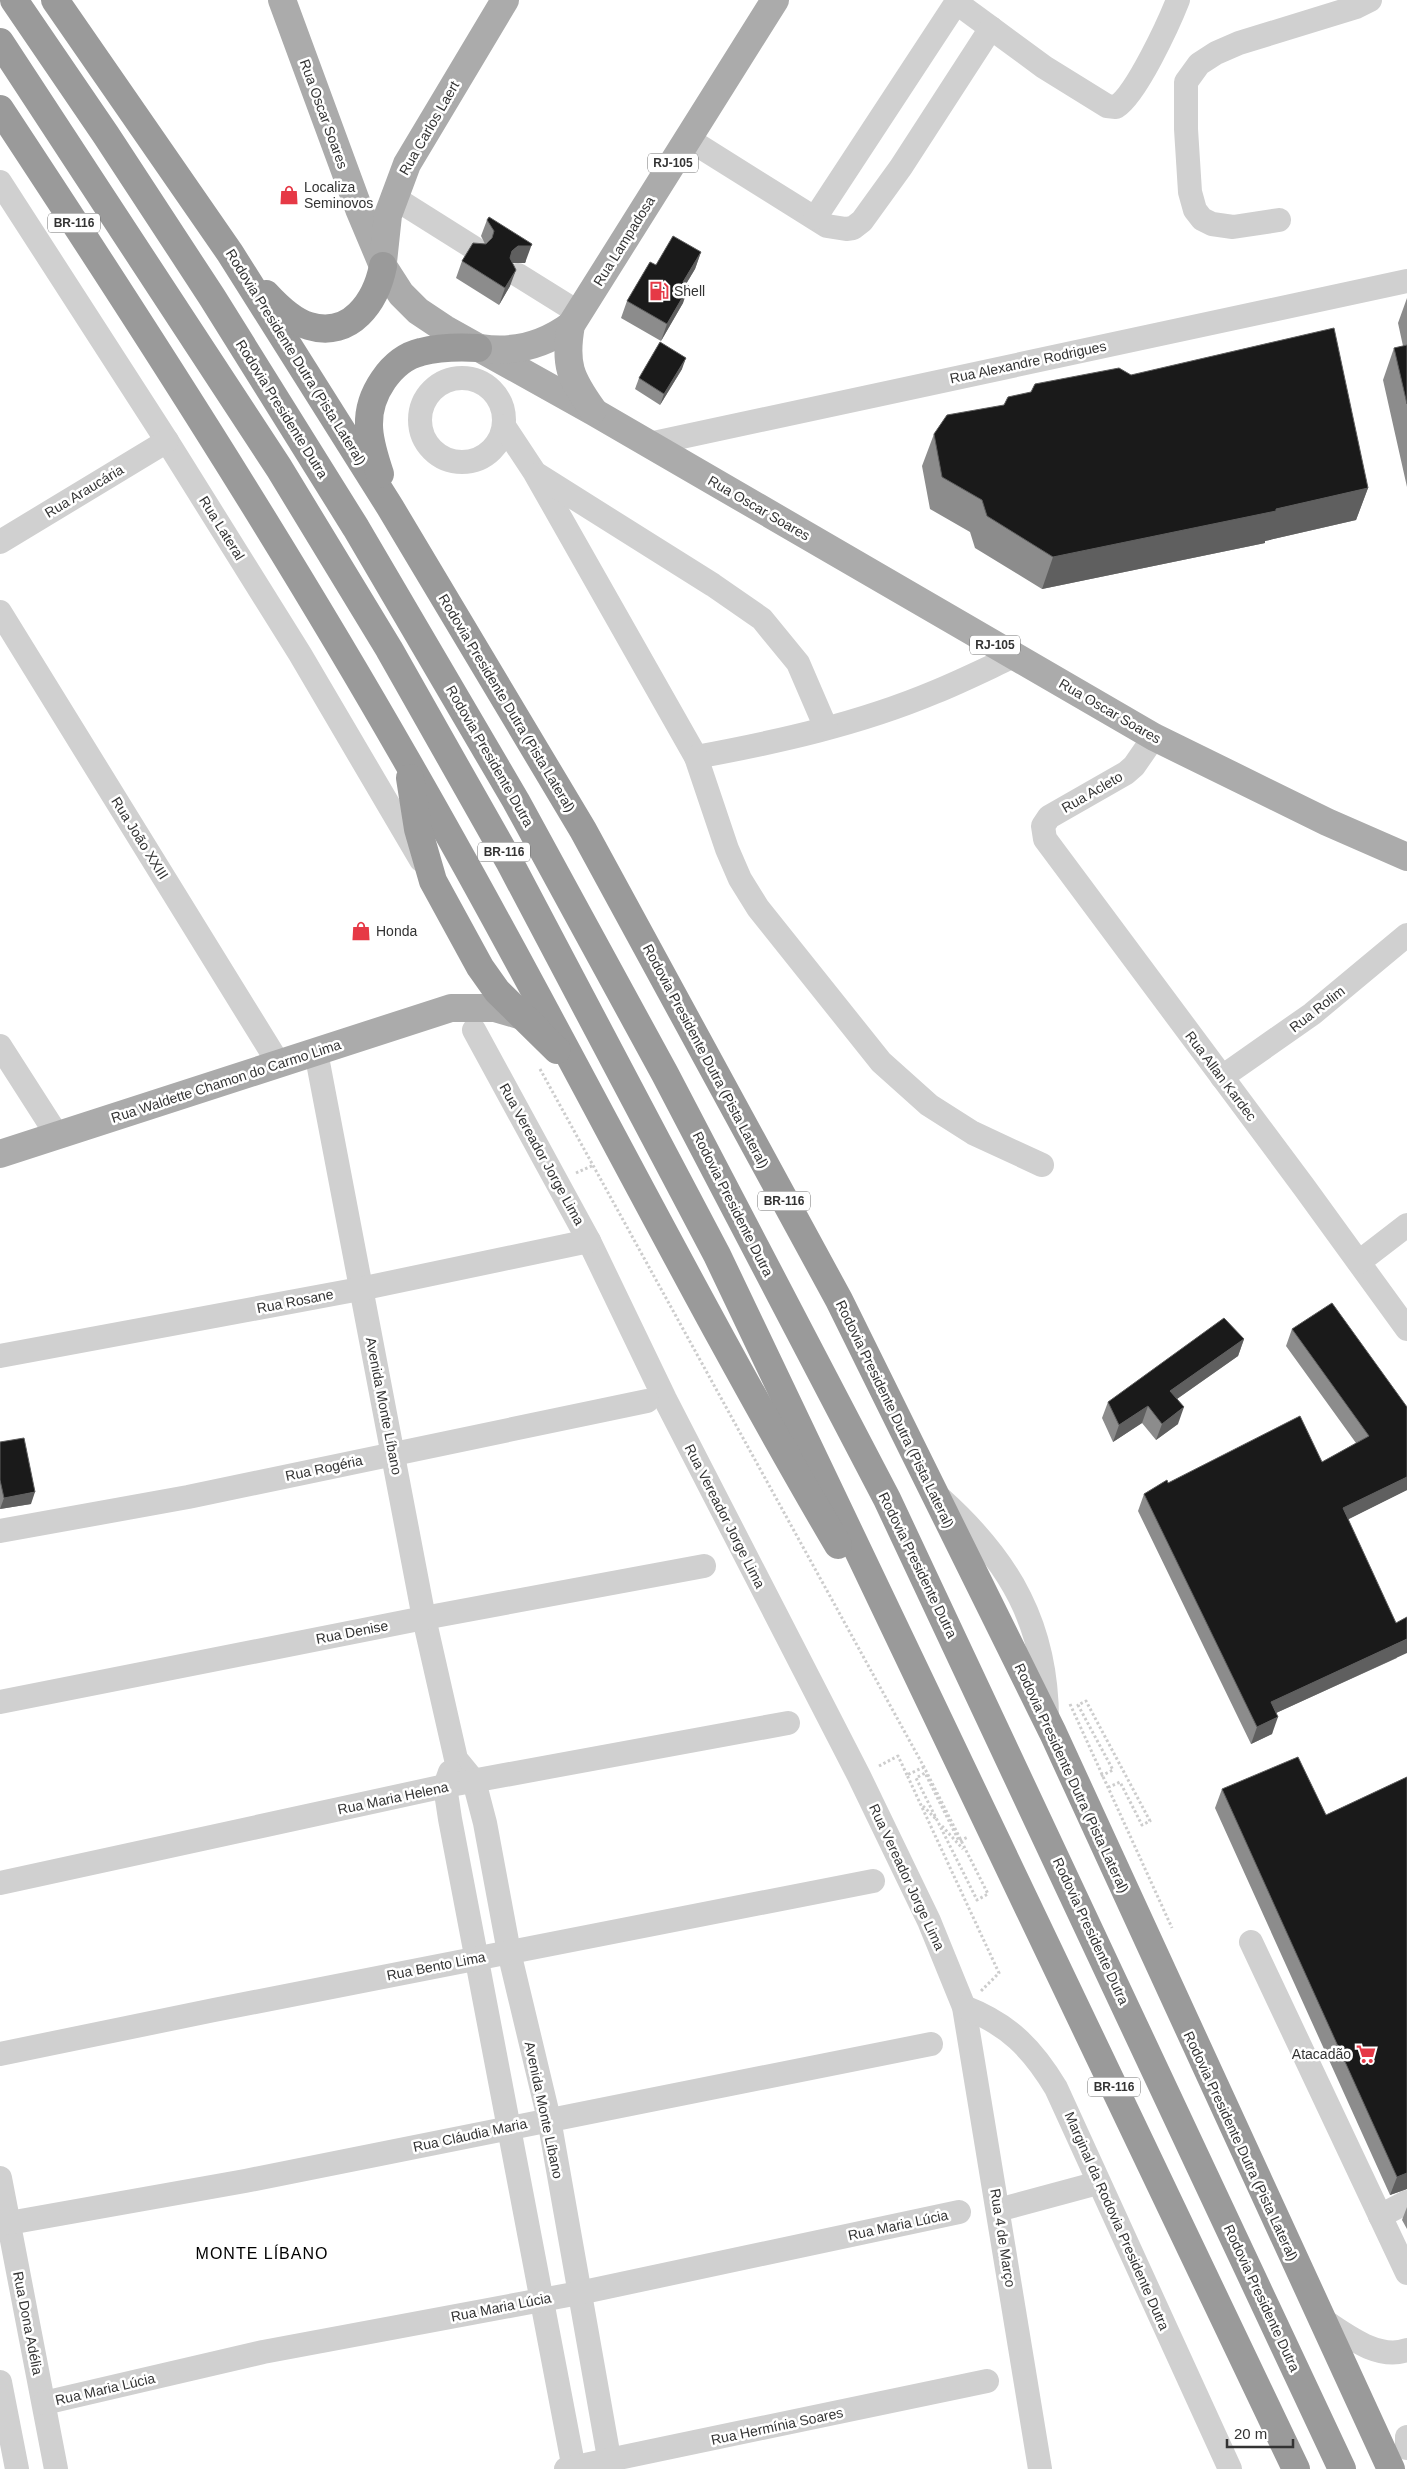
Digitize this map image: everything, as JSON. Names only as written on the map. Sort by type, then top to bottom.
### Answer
[{"type":"highway","name":"Rodovia Presidente Dutra","points":[[14,0],[106,134],[212,297],[356,528],[516,801],[666,1074],[887,1499],[1342,2469]]},
{"type":"highway","name":"Rodovia Presidente Dutra (Pista Lateral)","points":[[55,0],[230,253],[390,506],[583,830],[839,1300],[1047,1722],[1391,2469]]},
{"type":"highway","name":"BR-116","points":[[0,42],[279,468],[389,649],[509,861],[717,1255],[1296,2469]]},
{"type":"highway","name":"BR-116","points":[[0,109],[149,336],[321,615],[408,762],[579,1074],[695,1292],[812,1501],[933,1706]]},
{"type":"highway","points":[[230,253],[279,307],[300,322],[320,328],[339,326],[358,317],[375,294],[383,266]]},
{"type":"highway","points":[[390,506],[372,451],[369,425],[375,395],[387,374],[400,361],[419,352],[445,347],[478,348]]},
{"type":"highway","points":[[408,762],[418,829],[433,881],[480,967],[497,992],[519,1015],[546,1038],[579,1074]]},
{"type":"main road","name":"Rua Oscar Soares","points":[[282,0],[359,210],[383,266],[409,303],[430,319],[1154,737],[1327,822],[1407,857]]},
{"type":"main road","name":"Rua Carlos Laert","points":[[383,266],[385,232],[393,197],[420,140],[505,0]]},
{"type":"main road","name":"Rua Lampadosa","points":[[594,412],[570,373],[567,357],[575,319],[776,0]]},
{"type":"main road","points":[[478,348],[503,350],[523,348],[544,341],[575,319]]},
{"type":"main road","name":"Rua Waldette Chamon do Carmo Lima","points":[[451,1008],[472,991],[478,983],[480,967]]},
{"type":"main road","name":"Rua Waldette Chamon do Carmo Lima","points":[[0,1154],[451,1008],[494,1008],[508,1010],[519,1015]]},
{"type":"street","points":[[815,218],[957,2],[1051,72],[1107,106],[1116,107],[1128,97],[1164,34],[1178,0]]},
{"type":"street","points":[[1279,220],[1233,227],[1212,224],[1202,219],[1195,210],[1190,192],[1186,129],[1186,82],[1199,64],[1216,53],[1239,43],[1356,7],[1370,0]]},
{"type":"street","points":[[688,139],[827,226],[837,229],[854,228],[862,221],[901,167],[991,28]]},
{"type":"street","name":"Rua Lateral","points":[[0,182],[167,441],[300,654],[433,881]]},
{"type":"street","points":[[393,197],[474,248]]},
{"type":"street","points":[[518,275],[575,319]]},
{"type":"street","name":"Rua Alexandre Rodrigues","points":[[649,444],[1407,281]]},
{"type":"street","points":[[504,426],[535,474],[696,757],[727,849],[740,879],[758,908],[881,1062],[928,1105],[973,1133],[1042,1164]]},
{"type":"street","name":"Rua Araucária","points":[[0,542],[167,441]]},
{"type":"street","points":[[535,474],[713,585],[762,619],[798,663],[826,728]]},
{"type":"street","name":"Rua João XXIII","points":[[0,612],[280,1064]]},
{"type":"street","points":[[696,757],[765,744],[826,728],[933,693],[1014,656]]},
{"type":"street","name":"Rua Acleto","points":[[1045,820],[1060,809],[1104,787],[1126,773],[1134,766],[1154,737]]},
{"type":"street","name":"Rua Allan Kardec","points":[[1045,820],[1042,832],[1045,839],[1407,1329]]},
{"type":"street","name":"Rua Rolim","points":[[1222,1077],[1312,1014],[1407,935]]},
{"type":"street","name":"Rua Vereador Jorge Lima","points":[[474,1030],[589,1240],[664,1399],[859,1776],[929,1921],[964,2007]]},
{"type":"street","points":[[0,1046],[57,1135]]},
{"type":"street","name":"Avenida Monte Líbano","points":[[316,1052],[424,1618],[456,1759],[474,1781],[485,1823],[509,1952],[549,2119],[610,2465]]},
{"type":"street","points":[[1359,1262],[1407,1225]]},
{"type":"street","name":"Rua Rosane","points":[[0,1356],[360,1289],[589,1240]]},
{"type":"street","name":"Rua Rogéria","points":[[0,1531],[188,1497],[647,1401]]},
{"type":"street","name":"Rua Denise","points":[[0,1702],[424,1618],[704,1566]]},
{"type":"street","name":"Rua Maria Helena","points":[[0,1883],[445,1786],[788,1723]]},
{"type":"street","points":[[456,1759],[445,1786],[543,2298],[571,2468]]},
{"type":"street","name":"Rua Bento Lima","points":[[0,2054],[874,1881]]},
{"type":"street","points":[[1251,1942],[1407,2273]]},
{"type":"street","name":"Marginal da Rodovia Presidente Dutra","points":[[964,2007],[1004,2026],[1030,2051],[1056,2088],[1230,2469]]},
{"type":"street","name":"Rua 4 de Março","points":[[964,2007],[1040,2469]]},
{"type":"street","name":"Rua Cláudia Maria","points":[[9,2223],[245,2181],[931,2044]]},
{"type":"street","name":"Rua Dona Adélia","points":[[0,2178],[56,2469]]},
{"type":"street","points":[[998,2210],[1098,2183]]},
{"type":"street","points":[[1380,2216],[1407,2202]]},
{"type":"street","name":"Rua Maria Lúcia","points":[[44,2403],[263,2352],[543,2298],[579,2293],[959,2212]]},
{"type":"street","points":[[1320,2318],[1358,2341],[1379,2351],[1407,2350]]},
{"type":"street","name":"Rua Hermínia Soares","points":[[571,2468],[610,2465],[987,2381]]},
{"type":"street","points":[[0,2382],[17,2469]]},
{"type":"street","points":[[1407,2437],[1407,2448]]},
{"type":"path","points":[[536,1062],[924,1767],[988,1894],[977,1900],[916,1778],[925,1773],[959,1841]]},
{"type":"path","points":[[1109,1787],[1120,1782],[1142,1825],[1150,1820],[1086,1700],[1078,1705],[1113,1770]]},
{"type":"path","points":[[859,1776],[898,1756],[1000,1973],[964,2007]]},
{"type":"path","points":[[907,1775],[924,1767]]},
{"type":"path","points":[[920,1802],[967,1853]]},
{"type":"building","points":[[489,217],[532,244],[531,246],[518,246],[512,251],[510,258],[516,270],[505,288],[462,261],[473,243],[486,244],[492,238],[494,231],[487,220]]},
{"type":"building","name":"Shell","points":[[673,236],[701,252],[683,282],[689,286],[667,324],[627,301],[650,262],[656,265]]},
{"type":"building","points":[[1334,328],[1368,488],[1276,509],[1276,511],[1053,557],[987,516],[982,500],[942,477],[934,434],[947,415],[1004,405],[1008,397],[1031,392],[1035,384],[1119,368],[1131,375]]},
{"type":"building","points":[[660,342],[686,358],[664,394],[639,378]]},
{"type":"building","points":[[1407,345],[1407,404],[1394,348]]},
{"type":"building","points":[[1332,1303],[1407,1407],[1407,1477],[1343,1508],[1396,1623],[1407,1617],[1407,1639],[1271,1702],[1278,1717],[1257,1727],[1144,1494],[1167,1480],[1168,1483],[1300,1416],[1322,1462],[1369,1436],[1292,1329]]},
{"type":"building","points":[[1224,1318],[1244,1339],[1170,1391],[1184,1407],[1162,1424],[1148,1406],[1119,1425],[1108,1402]]},
{"type":"building","points":[[24,1438],[35,1492],[4,1498],[0,1480],[0,1442]]},
{"type":"building","name":"Atacadão","points":[[1298,1757],[1326,1815],[1407,1777],[1407,2173],[1397,2177],[1222,1789]]},
{"type":"place","name":"Localiza Seminovos","points":[[289,195]]},
{"type":"place","name":"Shell","points":[[659,291]]},
{"type":"place","name":"Honda","points":[[361,931]]},
{"type":"place","name":"Atacadão","points":[[1366,2054]]},
{"type":"district","name":"MONTE LÍBANO","points":[[262,2253]]}]
